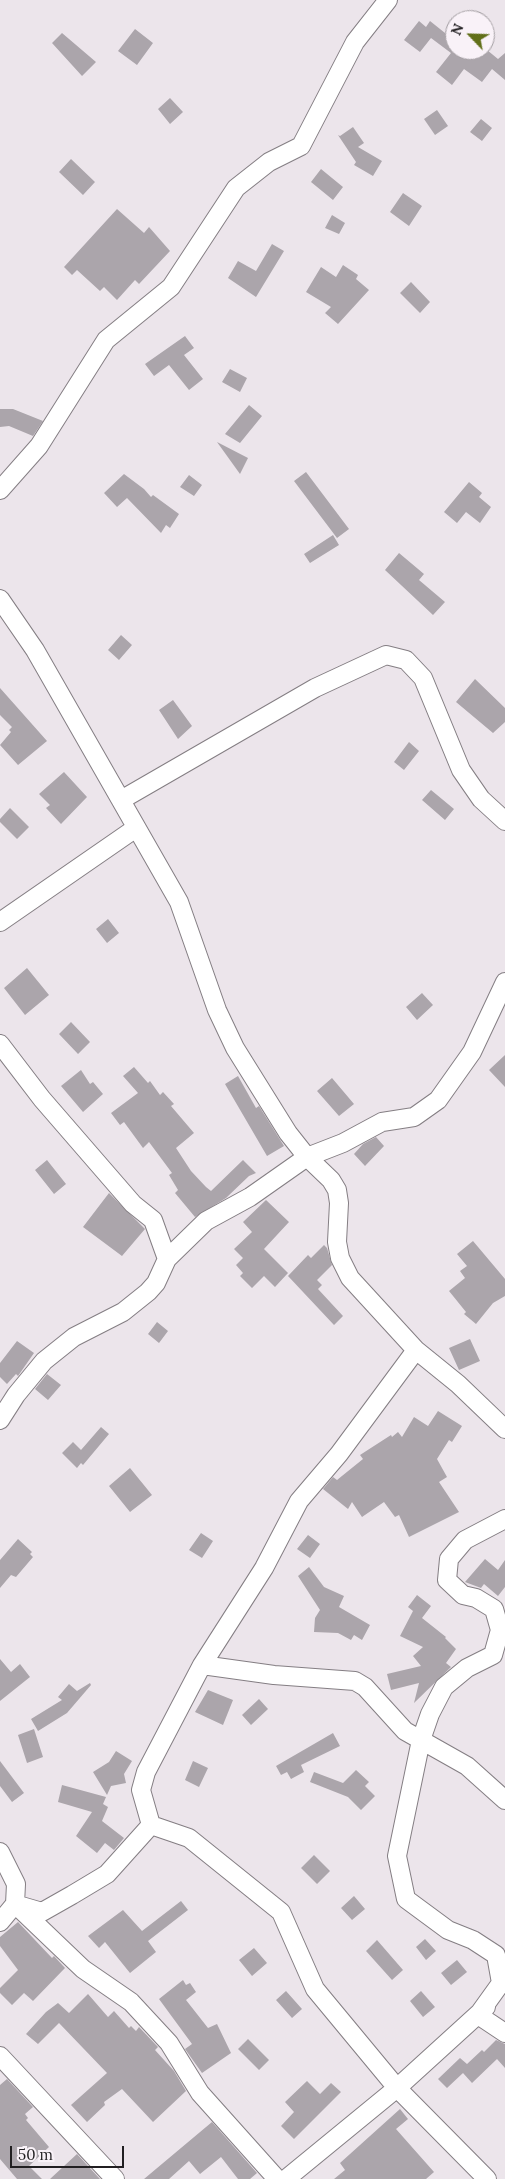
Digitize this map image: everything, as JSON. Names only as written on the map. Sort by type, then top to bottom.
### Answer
[{"type":"street","points":[[0,490],[39,446],[106,340],[171,287],[236,188],[269,162],[301,146],[355,42],[388,0]]},
{"type":"street","points":[[0,599],[35,650],[179,902],[218,1010],[234,1048],[275,1114],[307,1157],[331,1180],[337,1190],[339,1203],[337,1242],[340,1258],[350,1278],[416,1350],[458,1384],[505,1429]]},
{"type":"street","points":[[121,800],[315,688],[386,655],[406,660],[423,678],[461,770],[480,799],[505,821]]},
{"type":"street","points":[[0,922],[136,828]]},
{"type":"street","points":[[0,1420],[16,1395],[44,1361],[74,1337],[123,1312],[148,1292],[156,1283],[167,1259],[206,1221],[250,1197],[307,1157],[342,1143],[382,1122],[414,1117],[438,1100],[472,1052],[505,982]]},
{"type":"street","points":[[0,1044],[42,1099],[132,1204],[153,1220],[167,1259]]},
{"type":"street","points":[[151,1825],[141,1790],[146,1772],[202,1665],[264,1568],[299,1501],[339,1454],[416,1350]]},
{"type":"street","points":[[478,2015],[501,1983],[496,1955],[473,1940],[448,1930],[406,1898],[397,1856],[421,1740],[430,1714],[444,1687],[468,1668],[493,1655],[500,1630],[494,1609],[476,1598],[464,1595],[447,1580],[449,1559],[465,1540],[505,1519]]},
{"type":"street","points":[[202,1665],[274,1675],[355,1681],[365,1686],[405,1731],[466,1766],[505,1800]]},
{"type":"street","points":[[15,1904],[42,1912],[72,1895],[107,1874],[151,1825]]},
{"type":"street","points":[[151,1825],[189,1838],[281,1912],[315,1989],[397,2088],[487,2179]]},
{"type":"street","points":[[0,1852],[16,1884],[15,1904],[0,1922]]},
{"type":"street","points":[[15,1904],[83,1969],[138,2009],[170,2043],[200,2092],[277,2179]]},
{"type":"street","points":[[286,2179],[397,2088],[505,1990]]},
{"type":"street","points":[[478,2015],[505,2033]]},
{"type":"street","points":[[0,2056],[115,2179]]},
{"type":"building","points":[[419,21],[426,27],[430,21],[445,33],[445,48],[431,38],[420,52],[404,40]]},
{"type":"building","points":[[135,29],[153,43],[137,65],[118,51]]},
{"type":"building","points":[[62,33],[96,62],[82,76],[52,43]]},
{"type":"building","points":[[505,53],[505,80],[492,69],[482,82],[464,69],[452,85],[436,72],[445,60],[495,60],[495,57],[498,59]]},
{"type":"building","points":[[170,98],[183,112],[170,124],[158,109]]},
{"type":"building","points":[[437,110],[448,126],[435,135],[424,119]]},
{"type":"building","points":[[481,119],[492,128],[482,141],[470,132]]},
{"type":"building","points":[[353,127],[364,143],[358,147],[382,161],[373,176],[354,165],[356,162],[338,135],[340,136]]},
{"type":"building","points":[[71,159],[95,182],[83,195],[59,172]]},
{"type":"building","points":[[321,169],[343,187],[333,200],[311,182]]},
{"type":"building","points":[[403,193],[422,206],[409,226],[390,212]]},
{"type":"building","points":[[117,209],[144,233],[149,227],[170,251],[139,284],[135,280],[117,300],[104,287],[100,291],[77,270],[72,275],[64,267]]},
{"type":"building","points":[[332,215],[345,223],[339,234],[325,228]]},
{"type":"building","points":[[272,244],[284,251],[256,297],[228,278],[238,261],[256,271]]},
{"type":"building","points":[[343,265],[358,275],[356,279],[369,290],[338,324],[325,313],[331,307],[306,292],[321,267],[336,277]]},
{"type":"building","points":[[411,282],[430,302],[420,313],[400,293]]},
{"type":"building","points":[[185,336],[194,348],[184,355],[203,379],[189,390],[169,365],[154,376],[145,364]]},
{"type":"building","points":[[230,369],[247,378],[240,392],[222,382]]},
{"type":"building","points":[[249,405],[262,416],[240,443],[225,434]]},
{"type":"building","points":[[0,409],[13,409],[43,421],[33,436],[9,426],[0,427]]},
{"type":"building","points":[[217,442],[248,458],[240,474]]},
{"type":"building","points":[[306,472],[349,529],[337,538],[294,481]]},
{"type":"building","points":[[124,474],[144,489],[151,497],[153,495],[179,514],[170,528],[166,525],[161,533],[127,498],[117,507],[104,493]]},
{"type":"building","points":[[189,475],[202,485],[194,496],[180,487]]},
{"type":"building","points":[[469,482],[482,493],[479,497],[491,507],[480,523],[466,512],[457,523],[444,512]]},
{"type":"building","points":[[333,535],[339,545],[310,563],[304,554]]},
{"type":"building","points":[[399,553],[424,574],[419,580],[445,602],[433,615],[385,570]]},
{"type":"building","points":[[121,635],[132,645],[119,660],[108,650]]},
{"type":"building","points":[[475,679],[505,708],[505,722],[493,733],[456,702]]},
{"type":"building","points":[[0,688],[47,741],[18,765],[0,745],[11,732],[9,730],[12,727],[0,715]]},
{"type":"building","points":[[173,700],[192,726],[178,739],[159,710]]},
{"type":"building","points":[[409,742],[419,751],[404,770],[394,762]]},
{"type":"building","points":[[64,772],[87,797],[61,824],[46,808],[50,805],[39,794]]},
{"type":"building","points":[[431,790],[454,809],[445,820],[422,800]]},
{"type":"building","points":[[10,808],[29,827],[17,839],[0,822],[0,819]]},
{"type":"building","points":[[108,919],[119,933],[107,943],[96,929]]},
{"type":"building","points":[[27,968],[49,995],[25,1015],[4,988]]},
{"type":"building","points":[[422,993],[433,1005],[417,1020],[406,1007]]},
{"type":"building","points":[[71,1022],[90,1042],[78,1054],[59,1034]]},
{"type":"building","points":[[505,1055],[505,1087],[489,1070]]},
{"type":"building","points":[[134,1067],[148,1083],[150,1081],[160,1095],[163,1092],[174,1104],[171,1106],[194,1133],[176,1148],[191,1171],[206,1187],[211,1191],[243,1160],[256,1173],[249,1176],[226,1198],[195,1217],[175,1193],[178,1190],[169,1175],[172,1173],[149,1142],[143,1148],[124,1122],[120,1125],[111,1113],[138,1093],[123,1076]]},
{"type":"building","points":[[81,1070],[90,1084],[93,1082],[103,1094],[83,1112],[61,1086]]},
{"type":"building","points":[[238,1076],[256,1108],[259,1106],[284,1146],[267,1156],[225,1084]]},
{"type":"building","points":[[332,1078],[354,1104],[339,1116],[317,1091]]},
{"type":"building","points":[[376,1137],[384,1146],[365,1166],[354,1154],[363,1144]]},
{"type":"building","points":[[47,1160],[66,1184],[54,1194],[35,1170]]},
{"type":"building","points":[[109,1193],[145,1229],[122,1256],[83,1227]]},
{"type":"building","points":[[266,1200],[289,1222],[264,1249],[288,1273],[275,1287],[264,1276],[252,1288],[240,1276],[243,1273],[236,1265],[243,1258],[234,1249],[252,1232],[243,1222]]},
{"type":"building","points":[[473,1241],[505,1279],[505,1296],[493,1303],[476,1324],[464,1314],[466,1312],[449,1291],[465,1278],[460,1271],[467,1266],[457,1254]]},
{"type":"building","points":[[324,1245],[327,1248],[332,1265],[317,1280],[322,1285],[318,1289],[343,1316],[334,1325],[288,1276],[308,1255],[311,1258]]},
{"type":"building","points":[[157,1322],[168,1331],[159,1343],[148,1334]]},
{"type":"building","points":[[470,1339],[480,1361],[459,1370],[449,1348]]},
{"type":"building","points":[[17,1341],[34,1353],[18,1376],[16,1374],[7,1384],[0,1377],[0,1363]]},
{"type":"building","points":[[47,1374],[61,1385],[48,1400],[35,1389]]},
{"type":"building","points":[[438,1411],[462,1426],[452,1442],[449,1440],[437,1459],[447,1477],[439,1482],[459,1512],[409,1537],[399,1515],[395,1517],[384,1502],[362,1517],[352,1502],[348,1509],[323,1489],[333,1477],[337,1480],[363,1459],[360,1455],[398,1432],[402,1437],[414,1417],[428,1426]]},
{"type":"building","points":[[101,1427],[109,1434],[83,1465],[81,1463],[77,1468],[62,1453],[73,1442],[81,1450]]},
{"type":"building","points":[[130,1468],[152,1495],[130,1512],[109,1486]]},
{"type":"building","points":[[201,1533],[213,1541],[202,1558],[189,1550]]},
{"type":"building","points":[[308,1535],[320,1544],[310,1558],[297,1549]]},
{"type":"building","points":[[18,1539],[32,1552],[30,1554],[33,1557],[16,1577],[11,1575],[0,1588],[0,1560]]},
{"type":"building","points":[[485,1559],[498,1570],[505,1560],[505,1587],[498,1596],[484,1584],[481,1588],[465,1582]]},
{"type":"building","points":[[309,1567],[324,1587],[344,1596],[339,1607],[370,1625],[362,1640],[354,1635],[351,1640],[338,1633],[314,1632],[315,1618],[320,1610],[298,1576]]},
{"type":"building","points":[[417,1595],[431,1606],[422,1618],[446,1637],[456,1649],[446,1663],[451,1667],[414,1703],[419,1683],[391,1690],[387,1674],[421,1666],[413,1656],[423,1647],[400,1636],[413,1611],[408,1607]]},
{"type":"building","points":[[0,1659],[11,1672],[20,1664],[30,1677],[0,1701]]},
{"type":"building","points":[[90,1683],[91,1685],[67,1713],[38,1731],[31,1719],[62,1700],[58,1697],[69,1684],[77,1691]]},
{"type":"building","points":[[208,1690],[233,1700],[223,1725],[195,1712]]},
{"type":"building","points":[[259,1699],[268,1709],[251,1725],[242,1715]]},
{"type":"building","points":[[34,1729],[43,1757],[27,1763],[18,1735]]},
{"type":"building","points":[[333,1733],[340,1746],[301,1765],[304,1772],[291,1779],[287,1772],[281,1775],[276,1766]]},
{"type":"building","points":[[116,1751],[132,1761],[124,1774],[126,1783],[111,1786],[107,1795],[93,1772],[109,1762]]},
{"type":"building","points":[[0,1761],[24,1793],[12,1802],[0,1786]]},
{"type":"building","points":[[193,1761],[208,1768],[199,1787],[185,1780]]},
{"type":"building","points":[[356,1770],[369,1782],[365,1786],[375,1796],[361,1810],[348,1797],[310,1782],[314,1772],[343,1783]]},
{"type":"building","points":[[62,1785],[106,1797],[103,1804],[108,1807],[102,1821],[124,1838],[114,1850],[105,1843],[97,1853],[76,1836],[92,1812],[58,1802]]},
{"type":"building","points":[[314,1855],[330,1871],[317,1884],[301,1868]]},
{"type":"building","points":[[354,1896],[365,1909],[352,1920],[341,1908]]},
{"type":"building","points":[[181,1901],[188,1910],[148,1941],[156,1952],[130,1973],[105,1942],[99,1948],[88,1936],[123,1910],[142,1931]]},
{"type":"building","points":[[18,1922],[52,1958],[54,1956],[65,1968],[33,2001],[24,1993],[12,2005],[0,1993],[0,1988],[18,1970],[0,1946],[0,1937]]},
{"type":"building","points":[[425,1939],[436,1951],[426,1960],[416,1947]]},
{"type":"building","points":[[377,1940],[403,1970],[392,1980],[366,1951]]},
{"type":"building","points":[[254,1948],[267,1963],[252,1976],[239,1960]]},
{"type":"building","points":[[457,1960],[467,1972],[451,1985],[441,1973]]},
{"type":"building","points":[[183,1980],[186,1985],[190,1983],[196,1992],[186,2000],[208,2028],[217,2024],[231,2053],[202,2073],[185,2049],[192,2044],[159,1999]]},
{"type":"building","points":[[286,1991],[302,2009],[292,2018],[276,2000]]},
{"type":"building","points":[[421,1991],[435,2007],[423,2017],[410,2001]]},
{"type":"building","points":[[88,1994],[108,2017],[114,2011],[129,2028],[131,2026],[136,2031],[139,2027],[158,2047],[155,2050],[174,2071],[186,2091],[153,2122],[122,2089],[104,2102],[105,2105],[87,2122],[71,2105],[107,2073],[59,2023],[38,2044],[26,2034],[46,2012],[58,2003],[69,2013]]},
{"type":"building","points":[[248,2039],[269,2060],[259,2070],[238,2049]]},
{"type":"building","points":[[496,2040],[505,2044],[505,2068],[497,2059],[472,2083],[463,2073],[447,2088],[438,2079],[460,2058],[467,2064],[482,2050],[484,2052]]},
{"type":"building","points":[[7,2079],[33,2107],[25,2114],[28,2118],[26,2120],[49,2147],[29,2166],[42,2179],[17,2179],[0,2159],[0,2085]]},
{"type":"building","points":[[307,2081],[320,2094],[331,2083],[341,2092],[294,2139],[281,2126],[294,2112],[285,2102]]},
{"type":"building","points":[[400,2109],[408,2119],[396,2129],[434,2172],[426,2179],[334,2179],[345,2170],[340,2163]]},
{"type":"building","points":[[212,2122],[257,2173],[250,2179],[238,2179],[221,2157],[200,2174],[189,2161],[169,2179],[144,2179]]},
{"type":"building","points":[[77,2154],[100,2179],[50,2179]]}]
